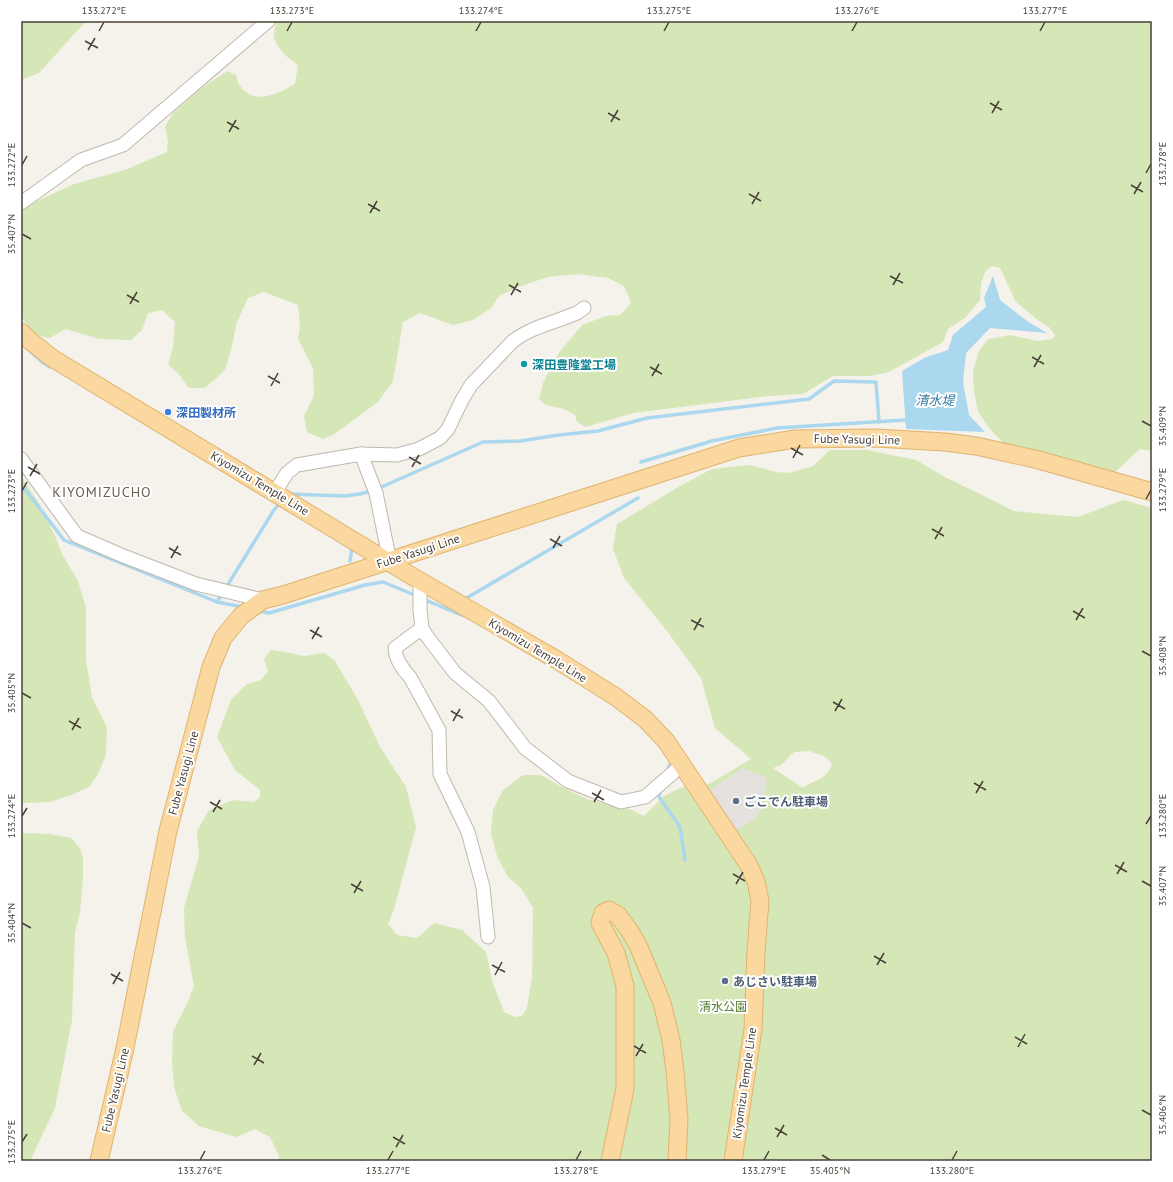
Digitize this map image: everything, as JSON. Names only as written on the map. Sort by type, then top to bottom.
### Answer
[{"type":"main road","name":"Kiyomizu Temple Line","points":[[24,340],[420,581],[557,660],[616,698],[645,719],[666,741],[748,864],[756,881],[760,901],[756,951],[753,1029],[733,1161]]},
{"type":"main road","name":"Fube Yasugi Line","points":[[99,1161],[124,1048],[168,831],[212,667],[223,638],[241,616],[263,600],[283,595],[739,448],[795,439],[876,438],[945,442],[976,446],[1038,460],[1152,492]]},
{"type":"main road","points":[[610,1161],[625,1089],[626,1024],[625,986],[616,953],[600,923],[603,913],[609,910],[618,915],[638,945],[662,1003],[671,1040],[676,1078],[679,1118],[678,1161]]},
{"type":"street","points":[[21,203],[81,160],[123,144],[268,21]]},
{"type":"street","points":[[275,492],[287,473],[297,465],[361,454],[396,455],[419,448],[440,438],[448,429],[462,400],[472,385],[513,341],[530,331],[577,313],[584,308]]},
{"type":"street","points":[[361,454],[376,493],[388,552],[387,561]]},
{"type":"street","points":[[21,459],[77,536],[196,584],[263,600]]},
{"type":"street","points":[[420,581],[420,610],[422,628],[426,635],[455,673],[489,701],[525,748],[568,781],[621,802],[645,797],[682,765]]},
{"type":"street","points":[[422,628],[395,648],[395,652],[403,670],[410,677],[439,730],[440,774],[468,832],[483,887],[488,937]]},
{"type":"green space","points":[[21,21],[86,21],[39,73],[21,80]]},
{"type":"green space","points":[[279,21],[1152,21],[1152,451],[1140,449],[1113,474],[1004,444],[990,429],[978,412],[974,391],[973,371],[979,351],[988,339],[1011,335],[1037,341],[1052,339],[1055,335],[1049,327],[1039,321],[1016,302],[1000,268],[992,266],[986,270],[981,283],[980,300],[966,317],[948,329],[943,342],[889,372],[870,376],[833,376],[803,394],[768,396],[633,413],[586,427],[577,422],[575,415],[564,409],[546,405],[539,399],[543,383],[558,354],[582,325],[606,316],[620,315],[631,303],[624,286],[608,278],[577,274],[548,277],[518,287],[499,296],[491,308],[473,320],[453,325],[420,313],[403,322],[393,381],[378,402],[333,435],[323,439],[307,432],[304,416],[314,395],[313,368],[298,339],[300,326],[298,305],[264,292],[248,298],[237,322],[225,370],[205,388],[189,388],[178,373],[168,365],[173,347],[175,322],[162,310],[148,313],[142,330],[131,340],[99,339],[66,329],[50,338],[34,335],[21,316],[21,211],[37,201],[74,184],[125,170],[167,152],[168,141],[165,127],[173,113],[199,90],[227,71],[236,75],[240,86],[247,93],[254,96],[260,97],[275,94],[295,84],[298,65],[280,49],[275,41],[274,36],[276,23]]},
{"type":"green space","name":"清水公園","points":[[830,450],[867,450],[916,460],[943,476],[1014,511],[1078,517],[1123,500],[1152,508],[1152,1161],[279,1161],[279,1156],[270,1137],[255,1129],[236,1137],[199,1126],[182,1111],[174,1087],[172,1061],[173,1031],[187,1004],[194,986],[185,937],[184,908],[199,856],[197,831],[209,810],[233,800],[254,802],[260,797],[260,790],[235,770],[217,737],[231,700],[247,684],[261,680],[268,671],[264,659],[271,650],[304,656],[325,653],[335,661],[358,700],[380,747],[406,787],[416,827],[394,909],[388,924],[397,935],[417,938],[434,923],[462,930],[486,952],[493,984],[504,1012],[515,1017],[522,1016],[527,1008],[532,978],[533,908],[521,888],[508,877],[497,856],[491,833],[493,810],[503,790],[523,775],[541,775],[587,799],[632,810],[644,816],[664,796],[687,785],[702,788],[751,759],[715,728],[701,678],[667,631],[624,578],[613,549],[617,524],[680,486],[712,469],[750,465],[776,472],[789,473],[813,466]],"holes":[[[809,751],[826,757],[832,764],[830,770],[820,779],[803,788],[773,768],[781,765],[794,752]]]},
{"type":"green space","points":[[21,476],[41,507],[62,554],[78,581],[86,608],[86,660],[92,697],[107,727],[106,755],[98,774],[89,787],[50,802],[21,803]]},
{"type":"green space","points":[[21,833],[50,834],[71,838],[80,848],[83,858],[80,912],[75,932],[72,1020],[55,1108],[30,1161],[21,1161]]},
{"type":"shaded area","points":[[743,768],[765,777],[767,782],[758,817],[733,832],[707,792]]},
{"type":"water","name":"清水堤","points":[[993,276],[1000,300],[1027,321],[1047,333],[990,328],[966,353],[963,382],[969,415],[985,432],[906,429],[902,371],[924,358],[948,350],[953,335],[986,307],[984,298]]},
{"type":"waterway","points":[[30,351],[50,367]]},
{"type":"waterway","points":[[288,494],[345,496],[360,494],[377,489],[483,442],[520,441],[598,431],[647,418],[809,399],[834,381],[876,382],[879,422]]},
{"type":"waterway","points":[[641,462],[712,441],[777,428],[905,420]]},
{"type":"waterway","points":[[21,484],[64,540],[217,602],[243,607]]},
{"type":"waterway","points":[[463,600],[638,498]]},
{"type":"waterway","points":[[217,602],[274,510],[281,502]]},
{"type":"waterway","points":[[350,548],[352,549],[350,561]]},
{"type":"waterway","points":[[259,611],[269,613],[365,585],[383,582],[417,596]]},
{"type":"waterway","points":[[423,599],[447,609],[452,606]]},
{"type":"waterway","points":[[447,609],[465,616]]},
{"type":"waterway","points":[[667,772],[672,759]]},
{"type":"waterway","points":[[661,789],[659,797],[680,827],[685,860]]},
{"type":"place","name":"深田豊隆堂工場","points":[[524,364]]},
{"type":"place","name":"深田製材所","points":[[168,412]]},
{"type":"place","name":"ごこでん駐車場","points":[[736,801]]},
{"type":"place","name":"あじさい駐車場","points":[[725,981]]},
{"type":"district","name":"KIYOMIZUCHO","points":[[102,492]]}]
